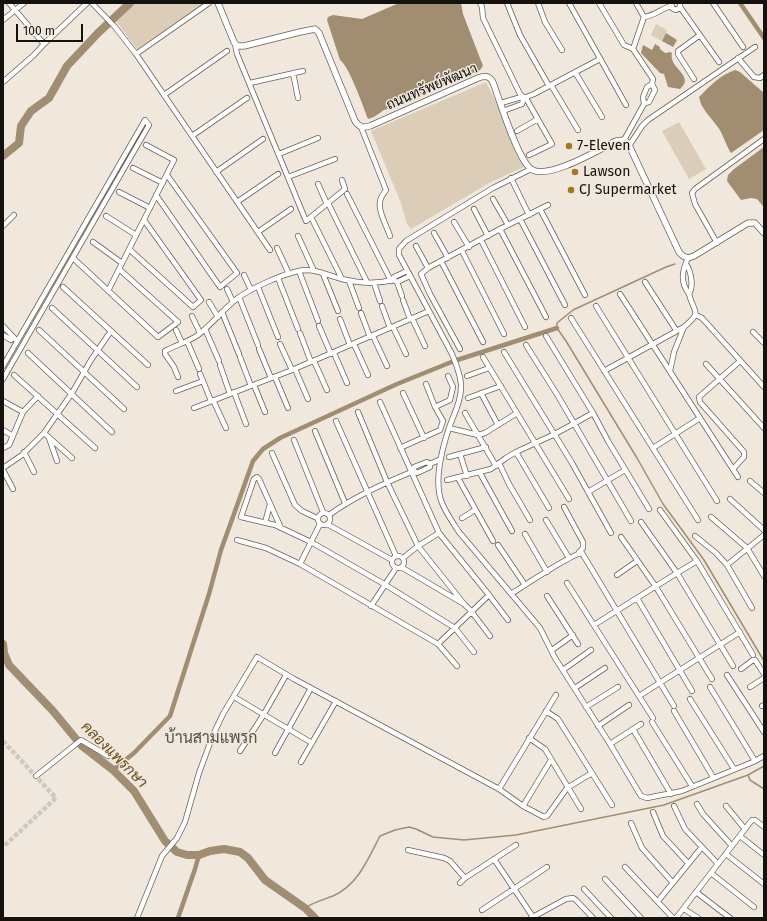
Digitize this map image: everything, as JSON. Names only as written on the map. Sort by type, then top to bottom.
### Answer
[{"type":"street","points":[[9,3],[44,44]]},
{"type":"street","points":[[3,20],[24,3]]},
{"type":"street","points":[[3,82],[34,55],[87,3]]},
{"type":"street","points":[[92,3],[116,27],[136,54],[270,250]]},
{"type":"street","points":[[136,54],[209,3]]},
{"type":"street","points":[[218,3],[235,44],[237,54],[306,221],[345,189],[342,180]]},
{"type":"street","points":[[480,3],[483,18],[520,94],[527,100],[552,144],[529,155]]},
{"type":"street","points":[[508,3],[520,35],[578,130]]},
{"type":"street","points":[[538,3],[545,22],[562,50]]},
{"type":"street","points":[[569,3],[626,105]]},
{"type":"street","points":[[599,3],[624,45],[632,48],[653,79],[652,84],[655,90],[649,102],[644,104],[624,140]]},
{"type":"street","points":[[636,3],[644,17]]},
{"type":"street","points":[[713,3],[743,47]]},
{"type":"street","points":[[644,17],[650,17],[671,5],[674,10],[677,9],[680,4],[719,62]]},
{"type":"street","points":[[632,48],[644,17]]},
{"type":"street","points":[[235,44],[237,46],[244,46],[300,32],[315,30],[319,33],[355,121],[361,127],[386,190],[380,198],[380,204],[390,236]]},
{"type":"street","points":[[694,79],[678,54],[678,51],[700,35]]},
{"type":"street","points":[[629,146],[642,126],[648,120],[755,47]]},
{"type":"street","points":[[164,95],[227,51]]},
{"type":"street","points":[[738,58],[754,77],[760,78],[764,75]]},
{"type":"street","points":[[500,103],[518,98],[524,98],[600,59]]},
{"type":"street","points":[[250,83],[304,71]]},
{"type":"street","points":[[575,72],[602,117]]},
{"type":"street","points":[[293,73],[298,98]]},
{"type":"street","name":"ถนนทรัพย์พัฒนา","points":[[361,127],[365,128],[370,126],[485,76],[492,80],[512,135],[524,159],[531,169]]},
{"type":"street","points":[[644,104],[643,97],[647,87],[652,84]]},
{"type":"street","points":[[192,136],[247,98]]},
{"type":"street","points":[[503,111],[522,104],[524,98]]},
{"type":"street","points":[[517,130],[538,119]]},
{"type":"street","points":[[3,366],[145,120],[149,125],[3,379]]},
{"type":"street","points":[[279,154],[318,138]]},
{"type":"street","points":[[717,243],[694,204],[692,193],[695,189],[764,139]]},
{"type":"street","points":[[216,172],[263,140]]},
{"type":"street","points":[[604,371],[676,330],[684,327],[694,319],[696,314],[690,300],[690,270],[687,261],[676,247],[629,146],[624,140]]},
{"type":"street","points":[[624,140],[616,141],[562,167],[541,171],[531,169],[511,178],[451,213],[401,245],[398,252],[452,354],[458,368],[461,383],[461,390],[455,413],[449,428],[439,470],[439,491],[441,502],[459,532],[540,628],[563,670],[610,744],[640,796],[646,798],[672,794],[764,756]]},
{"type":"street","points":[[108,290],[174,160],[146,145]]},
{"type":"street","points":[[288,177],[335,159]]},
{"type":"street","points":[[133,168],[163,183]]},
{"type":"street","points":[[237,202],[278,174]]},
{"type":"street","points":[[156,195],[220,287],[237,274],[167,175]]},
{"type":"street","points":[[511,178],[529,215]]},
{"type":"street","points":[[318,184],[367,282]]},
{"type":"street","points":[[119,192],[150,208]]},
{"type":"street","points":[[348,194],[394,281],[425,346]]},
{"type":"street","points":[[493,199],[508,225]]},
{"type":"street","points":[[460,349],[430,294],[421,274],[428,268],[462,251],[520,218],[548,205]]},
{"type":"street","points":[[258,232],[291,209]]},
{"type":"street","points":[[474,209],[488,236]]},
{"type":"street","points":[[540,209],[585,295]]},
{"type":"street","points":[[3,226],[14,215]]},
{"type":"street","points":[[106,216],[136,235]]},
{"type":"street","points":[[520,218],[565,305]]},
{"type":"street","points":[[312,219],[342,279]]},
{"type":"street","points":[[129,249],[193,307],[201,300],[144,220]]},
{"type":"street","points":[[454,222],[469,247]]},
{"type":"street","points":[[687,261],[748,223],[755,222],[764,233]]},
{"type":"street","points":[[500,229],[546,317]]},
{"type":"street","points":[[434,233],[448,258]]},
{"type":"street","points":[[298,236],[314,271]]},
{"type":"street","points":[[481,240],[525,327]]},
{"type":"street","points":[[93,242],[122,263]]},
{"type":"street","points":[[416,246],[428,268]]},
{"type":"street","points":[[277,248],[290,274]]},
{"type":"street","points":[[462,251],[504,334]]},
{"type":"street","points":[[73,258],[158,337],[178,322],[119,269]]},
{"type":"street","points":[[442,261],[483,342]]},
{"type":"street","points":[[178,377],[174,367],[164,353],[168,349],[200,333],[239,297],[278,278],[299,271],[314,271],[342,279],[374,283],[394,281],[410,276]]},
{"type":"street","points":[[299,271],[319,323],[347,383]]},
{"type":"street","points":[[394,281],[394,277],[407,271]]},
{"type":"street","points":[[323,274],[338,310]]},
{"type":"street","points":[[244,275],[251,290]]},
{"type":"street","points":[[278,278],[299,331],[327,390]]},
{"type":"street","points":[[349,280],[359,308]]},
{"type":"street","points":[[645,282],[676,330]]},
{"type":"street","points":[[374,283],[381,304],[406,354]]},
{"type":"street","points":[[63,287],[148,365]]},
{"type":"street","points":[[258,287],[278,337]]},
{"type":"street","points":[[227,289],[233,302]]},
{"type":"street","points":[[620,294],[738,477]]},
{"type":"street","points":[[239,297],[259,347],[288,408]]},
{"type":"street","points":[[209,302],[218,317]]},
{"type":"street","points":[[596,306],[717,501]]},
{"type":"street","points":[[52,308],[136,387]]},
{"type":"street","points":[[194,408],[294,370],[429,311]]},
{"type":"street","points":[[222,312],[239,356],[265,412]]},
{"type":"street","points":[[361,313],[387,366]]},
{"type":"street","points":[[696,314],[702,318],[764,387]]},
{"type":"street","points":[[192,316],[200,333]]},
{"type":"street","points":[[571,318],[698,520]]},
{"type":"street","points":[[340,319],[368,375]]},
{"type":"street","points":[[3,326],[17,341]]},
{"type":"street","points":[[670,371],[674,352],[684,327]]},
{"type":"street","points":[[205,329],[246,424]]},
{"type":"street","points":[[39,330],[124,409]]},
{"type":"street","points":[[176,330],[184,342],[226,428]]},
{"type":"street","points":[[13,489],[4,476],[3,469],[46,435],[111,331]]},
{"type":"street","points":[[753,332],[764,343]]},
{"type":"street","points":[[3,335],[11,340]]},
{"type":"street","points":[[546,336],[649,509]]},
{"type":"street","points":[[280,344],[308,399]]},
{"type":"street","points":[[526,345],[631,521]]},
{"type":"street","points":[[28,352],[112,432]]},
{"type":"street","points":[[504,352],[555,434],[610,533]]},
{"type":"street","points":[[483,357],[569,499]]},
{"type":"street","points":[[733,469],[745,454],[699,400],[700,395],[740,361]]},
{"type":"street","points":[[706,364],[764,428]]},
{"type":"street","points":[[467,376],[489,368]]},
{"type":"street","points":[[14,374],[95,448]]},
{"type":"street","points":[[435,407],[450,400],[453,387],[448,376]]},
{"type":"street","points":[[176,391],[202,381]]},
{"type":"street","points":[[400,448],[440,430],[443,421],[435,407],[426,384]]},
{"type":"street","points":[[468,398],[500,386]]},
{"type":"street","points":[[403,393],[424,438]]},
{"type":"street","points":[[481,394],[498,425]]},
{"type":"street","points":[[3,448],[10,445],[23,412],[38,396]]},
{"type":"street","points":[[3,401],[23,412]]},
{"type":"street","points":[[380,402],[400,448],[413,471],[439,533],[508,620]]},
{"type":"street","points":[[358,412],[387,482],[418,546],[490,636]]},
{"type":"street","points":[[465,413],[498,464],[530,520]]},
{"type":"street","points":[[449,428],[478,435],[485,433],[517,413]]},
{"type":"street","points":[[447,480],[480,473],[491,469],[516,452],[555,434],[593,413]]},
{"type":"street","points":[[653,448],[700,418]]},
{"type":"street","points":[[336,421],[396,556]]},
{"type":"street","points":[[3,430],[13,436]]},
{"type":"street","points":[[315,431],[345,503]]},
{"type":"street","points":[[46,435],[72,458]]},
{"type":"street","points":[[46,435],[57,461]]},
{"type":"street","points":[[294,440],[323,512],[329,515]]},
{"type":"street","points":[[449,457],[486,447]]},
{"type":"street","points":[[24,452],[34,472]]},
{"type":"street","points":[[516,452],[549,508]]},
{"type":"street","points":[[272,453],[295,505],[302,511],[317,518],[320,524]]},
{"type":"street","points":[[460,454],[466,476]]},
{"type":"street","points":[[329,515],[345,503],[387,482],[413,471],[417,473],[430,467],[430,464],[441,459]]},
{"type":"street","points":[[588,492],[625,470]]},
{"type":"street","points":[[480,473],[512,531]]},
{"type":"street","points":[[281,528],[259,479],[256,477],[241,517],[281,528],[310,542],[384,584],[455,628],[474,652]]},
{"type":"street","points":[[458,478],[493,541]]},
{"type":"street","points":[[750,481],[764,493]]},
{"type":"street","points":[[730,499],[764,530]]},
{"type":"street","points":[[265,523],[270,504]]},
{"type":"street","points":[[511,594],[579,552],[583,548],[583,542],[564,507]]},
{"type":"street","points":[[462,518],[475,510]]},
{"type":"street","points":[[660,510],[697,561],[753,655]]},
{"type":"street","points":[[317,518],[323,512]]},
{"type":"street","points":[[328,524],[330,518],[329,515]]},
{"type":"street","points":[[712,517],[747,548],[764,576]]},
{"type":"street","points":[[546,520],[569,558]]},
{"type":"street","points":[[641,522],[677,573],[733,666]]},
{"type":"street","points":[[320,524],[328,524],[392,560]]},
{"type":"street","points":[[300,564],[320,524]]},
{"type":"street","points":[[403,558],[418,546],[439,533]]},
{"type":"street","points":[[525,534],[547,572]]},
{"type":"street","points":[[727,565],[764,535]]},
{"type":"street","points":[[695,536],[716,553],[727,565],[752,608]]},
{"type":"street","points":[[621,537],[656,587],[712,679]]},
{"type":"street","points":[[237,540],[266,548],[300,564],[438,644],[457,666]]},
{"type":"street","points":[[498,546],[525,585]]},
{"type":"street","points":[[579,552],[584,556],[674,706]]},
{"type":"street","points":[[396,556],[403,558]]},
{"type":"street","points":[[392,560],[396,556]]},
{"type":"street","points":[[401,567],[404,564],[403,558]]},
{"type":"street","points":[[392,560],[392,565],[396,568]]},
{"type":"street","points":[[617,575],[637,561]]},
{"type":"street","points":[[594,625],[697,561]]},
{"type":"street","points":[[371,606],[384,584],[396,568],[401,567],[464,604]]},
{"type":"street","points":[[567,583],[639,696],[692,786]]},
{"type":"street","points":[[442,592],[450,586]]},
{"type":"street","points":[[438,644],[488,595]]},
{"type":"street","points":[[547,596],[578,644]]},
{"type":"street","points":[[637,598],[692,691]]},
{"type":"street","points":[[639,696],[740,632]]},
{"type":"street","points":[[552,650],[573,635]]},
{"type":"street","points":[[563,670],[591,650]]},
{"type":"street","points":[[137,918],[162,856],[177,838],[185,822],[207,749],[223,714],[257,657],[286,675],[499,789],[541,816],[547,816],[567,788],[592,773]]},
{"type":"street","points":[[740,669],[755,660],[764,674]]},
{"type":"street","points":[[575,688],[605,668]]},
{"type":"street","points":[[240,751],[264,714],[286,675]]},
{"type":"street","points":[[727,675],[764,732]]},
{"type":"street","points":[[750,688],[764,678]]},
{"type":"street","points":[[586,707],[618,687]]},
{"type":"street","points":[[710,687],[755,761]]},
{"type":"street","points":[[275,753],[311,688]]},
{"type":"street","points":[[499,789],[556,695]]},
{"type":"street","points":[[234,697],[312,742]]},
{"type":"street","points":[[690,699],[734,769]]},
{"type":"street","points":[[302,762],[336,701]]},
{"type":"street","points":[[598,726],[629,705]]},
{"type":"street","points":[[546,711],[558,719],[612,805]]},
{"type":"street","points":[[674,712],[713,777]]},
{"type":"street","points":[[610,744],[641,724]]},
{"type":"street","points":[[632,729],[672,794]]},
{"type":"street","points":[[529,738],[543,746],[581,810]]},
{"type":"street","points":[[36,776],[80,740],[108,756]]},
{"type":"street","points":[[524,806],[551,760]]},
{"type":"street","points":[[696,804],[732,846]]},
{"type":"street","points":[[674,806],[685,829],[718,864]]},
{"type":"street","points":[[726,806],[745,829]]},
{"type":"street","points":[[653,812],[663,836],[688,863]]},
{"type":"street","points":[[625,866],[675,918],[753,820],[764,827]]},
{"type":"street","points":[[631,823],[642,848],[673,883]]},
{"type":"street","points":[[740,836],[764,855]]},
{"type":"street","points":[[460,882],[516,846]]},
{"type":"street","points":[[658,902],[702,847]]},
{"type":"street","points":[[408,850],[444,858],[450,861],[465,878]]},
{"type":"street","points":[[726,854],[764,884]]},
{"type":"street","points":[[494,859],[532,917],[566,899],[573,898],[593,918]]},
{"type":"street","points":[[482,910],[547,867]]},
{"type":"street","points":[[711,873],[754,907]]},
{"type":"street","points":[[605,879],[641,918]]},
{"type":"street","points":[[584,889],[610,918]]},
{"type":"street","points":[[696,892],[730,918]]},
{"type":"street","points":[[684,908],[698,918]]},
{"type":"shaded area","points":[[133,3],[204,3],[137,49],[116,21]]},
{"type":"shaded area","points":[[399,3],[461,3],[463,14],[483,66],[480,70],[457,78],[405,103],[384,110],[368,119],[351,78],[344,64],[340,60],[327,20],[328,17],[333,15],[362,19]]},
{"type":"shaded area","points":[[656,24],[667,30],[662,41],[651,35]]},
{"type":"shaded area","points":[[666,33],[677,40],[673,47],[662,41]]},
{"type":"shaded area","points":[[655,44],[665,53],[672,53],[674,63],[685,80],[680,89],[668,87],[664,74],[660,73],[641,53],[643,45],[652,50]]},
{"type":"shaded area","points":[[735,70],[740,72],[764,93],[764,130],[731,153],[719,129],[704,109],[699,97],[720,78]]},
{"type":"shaded area","points":[[486,82],[501,112],[524,167],[491,182],[411,229],[407,224],[401,203],[371,131]]},
{"type":"shaded area","points":[[679,122],[706,169],[689,179],[662,131]]},
{"type":"shaded area","points":[[764,147],[763,206],[757,199],[751,198],[741,200],[727,181],[728,175],[734,169]]},
{"type":"waterway","points":[[3,156],[19,143],[21,126],[31,111],[49,98],[67,66],[98,33],[130,3]]},
{"type":"waterway","points":[[740,3],[764,38]]},
{"type":"waterway","points":[[675,264],[573,310],[557,323],[557,328],[637,458],[663,504],[704,560],[764,661]]},
{"type":"waterway","points":[[113,770],[134,753],[170,716],[209,594],[221,550],[253,461],[263,449],[280,438],[397,384],[454,361],[557,328]]},
{"type":"waterway","name":"คลองแพรกษา","points":[[3,644],[4,653],[9,665],[53,711],[81,745],[113,770],[134,791],[165,841],[177,852],[187,855],[199,855],[210,851],[224,849],[240,852],[248,858],[265,880],[305,908],[315,918]]},
{"type":"waterway","points":[[305,908],[333,896],[349,885],[356,878],[380,836],[395,830],[409,827],[433,837],[464,840],[516,835],[664,805],[748,775],[764,766]]},
{"type":"waterway","points":[[748,775],[750,780],[764,789]]},
{"type":"waterway","points":[[178,918],[199,855]]},
{"type":"tunnel","points":[[3,741],[56,798],[3,847]]},
{"type":"place","name":"7-Eleven","points":[[569,146]]},
{"type":"place","name":"Lawson","points":[[575,172]]},
{"type":"place","name":"CJ Supermarket","points":[[571,190]]},
{"type":"district","name":"บ้านสามแพรก","points":[[211,739]]}]
